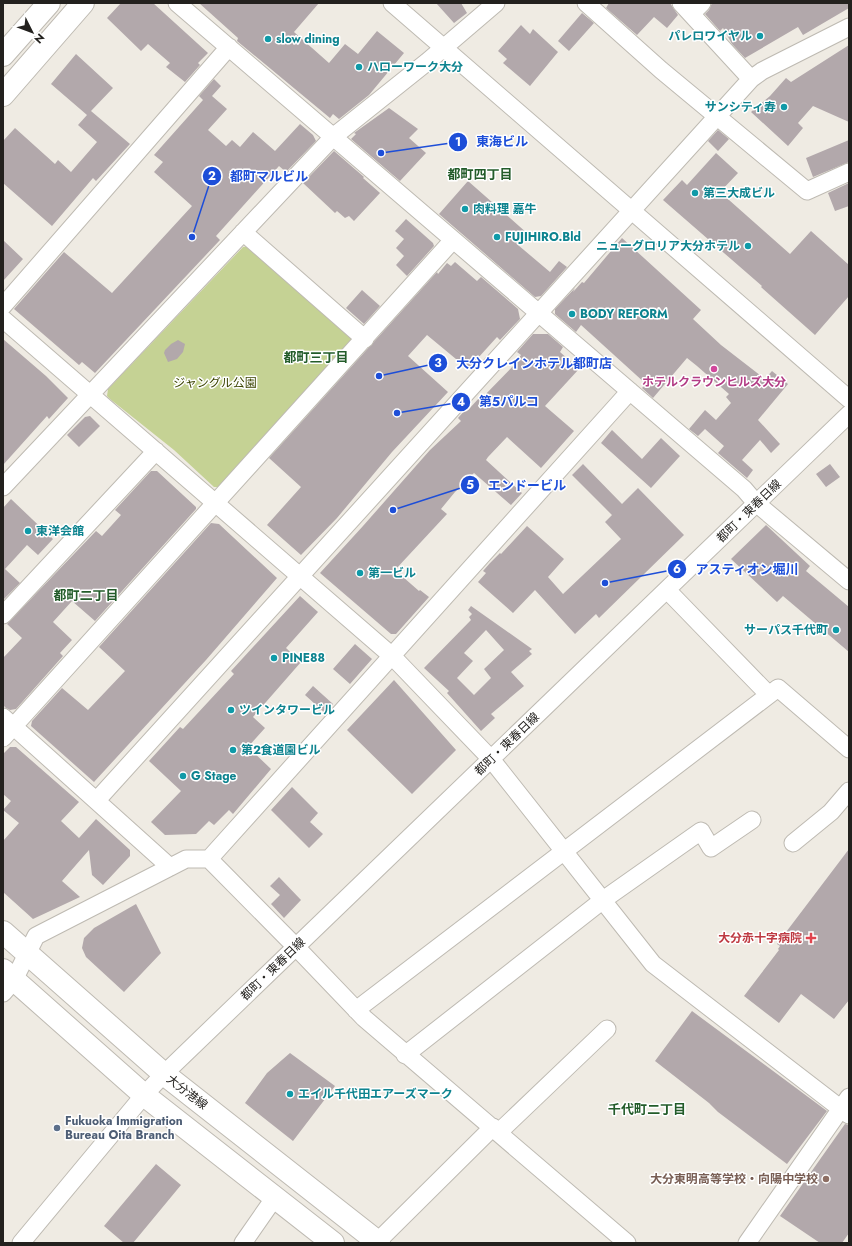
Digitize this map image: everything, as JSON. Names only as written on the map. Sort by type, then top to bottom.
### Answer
[{"type":"main road","points":[[3,55],[49,3]]},
{"type":"main road","points":[[3,95],[83,3]]},
{"type":"main road","name":"大分港線","points":[[3,932],[164,1074],[377,1242]]},
{"type":"main road","points":[[7,981],[144,1095],[333,1243]]},
{"type":"street","points":[[177,3],[744,489],[756,503],[849,582]]},
{"type":"street","points":[[392,3],[849,399]]},
{"type":"street","points":[[3,487],[333,137],[427,62],[442,47],[496,3]]},
{"type":"street","points":[[586,3],[661,70],[807,190],[849,172]]},
{"type":"street","points":[[691,7],[751,79]]},
{"type":"street","points":[[97,800],[632,212],[751,79],[762,71],[849,27]]},
{"type":"street","points":[[3,306],[229,47]]},
{"type":"street","points":[[243,232],[365,339]]},
{"type":"street","points":[[170,867],[97,800],[6,727],[215,503],[453,240]]},
{"type":"street","points":[[3,319],[392,656],[491,759],[653,964],[846,1107],[747,1243]]},
{"type":"street","points":[[209,859],[630,391]]},
{"type":"street","name":"都町・東春日線","points":[[21,1243],[144,1095],[164,1074],[849,414]]},
{"type":"street","points":[[3,615],[156,451]]},
{"type":"street","points":[[667,590],[769,695]]},
{"type":"street","points":[[356,1010],[778,688],[849,750]]},
{"type":"street","points":[[792,843],[831,812],[849,792]]},
{"type":"street","points":[[405,1055],[603,900],[701,831],[711,848],[752,820]]},
{"type":"street","points":[[7,981],[27,953],[36,936],[186,859],[209,859],[296,946],[356,1010],[405,1055],[496,1129],[627,1243]]},
{"type":"street","points":[[377,1242],[496,1129],[607,1030]]},
{"type":"street","points":[[242,1243],[275,1197]]},
{"type":"green space","name":"ジャングル公園","points":[[250,246],[351,336],[352,343],[221,487],[214,487],[174,450],[110,399],[107,396],[108,389],[243,247]]},
{"type":"building","points":[[121,3],[153,3],[208,53],[198,63],[200,65],[185,82],[166,67],[170,63],[148,44],[141,51],[107,18]]},
{"type":"building","points":[[199,3],[319,3],[294,32],[329,63],[345,44],[358,54],[377,31],[404,53],[369,95],[339,119],[333,114],[330,118],[237,41],[238,38]]},
{"type":"building","points":[[436,3],[461,3],[467,13],[454,23]]},
{"type":"building","points":[[609,3],[670,3],[678,15],[667,28],[654,17],[637,35],[606,8]]},
{"type":"building","points":[[712,3],[849,3],[849,8],[803,35],[798,27],[745,58],[732,44],[723,28],[720,31],[705,14],[709,10]]},
{"type":"building","points":[[582,13],[594,23],[569,51],[558,41]]},
{"type":"building","points":[[521,25],[530,34],[533,29],[558,52],[530,86],[503,63],[507,59],[498,51]]},
{"type":"building","points":[[849,45],[849,122],[813,106],[798,123],[803,128],[788,146],[751,112],[770,96],[786,78],[791,82]]},
{"type":"building","points":[[76,54],[113,88],[91,111],[130,144],[96,181],[93,178],[52,226],[3,183],[3,141],[15,128],[55,164],[58,160],[71,172],[97,142],[78,125],[87,115],[51,84]]},
{"type":"building","points":[[214,79],[221,86],[212,96],[227,109],[208,130],[226,146],[232,140],[240,147],[253,132],[275,151],[300,124],[313,135],[316,141],[286,172],[279,166],[216,236],[220,240],[95,373],[82,362],[79,365],[14,309],[64,252],[112,293],[192,206],[154,172],[163,162],[154,155],[203,100],[199,96]]},
{"type":"building","points":[[389,108],[418,129],[409,138],[426,153],[400,181],[351,139],[356,134],[354,133]]},
{"type":"building","points":[[718,130],[729,139],[718,151],[708,141]]},
{"type":"building","points":[[849,140],[849,162],[813,177],[806,158]]},
{"type":"building","points":[[334,151],[380,193],[354,221],[349,216],[345,218],[337,211],[335,213],[303,183]]},
{"type":"building","points":[[716,153],[738,173],[720,192],[790,254],[811,231],[849,265],[849,296],[815,335],[761,287],[762,286],[663,200],[682,180],[687,185]]},
{"type":"building","points":[[468,181],[528,234],[518,245],[550,272],[559,261],[567,267],[541,296],[535,297],[439,214]]},
{"type":"building","points":[[849,183],[849,206],[835,211],[828,193]]},
{"type":"building","points":[[406,219],[433,243],[434,246],[407,276],[396,265],[404,256],[396,248],[404,239],[395,231]]},
{"type":"building","points":[[622,238],[701,310],[693,319],[721,345],[765,379],[772,371],[788,384],[758,420],[780,444],[771,453],[760,440],[742,460],[753,470],[747,478],[718,453],[724,446],[705,429],[698,436],[689,429],[705,410],[716,420],[731,403],[726,397],[729,394],[697,366],[687,358],[653,398],[642,388],[646,384],[581,325],[576,332],[555,314],[555,309],[575,288],[573,292],[582,282],[584,283]]},
{"type":"building","points":[[3,240],[23,259],[3,281]]},
{"type":"building","points":[[455,262],[477,281],[481,277],[518,309],[520,319],[500,340],[497,337],[468,369],[427,335],[408,356],[448,392],[392,452],[337,518],[301,555],[267,525],[301,487],[269,458],[437,272],[438,274],[447,263],[451,266]]},
{"type":"building","points":[[362,290],[380,306],[364,324],[346,308]]},
{"type":"building","points":[[533,334],[548,334],[563,347],[560,352],[579,369],[545,406],[574,431],[541,468],[507,437],[488,457],[486,460],[522,493],[511,505],[474,473],[455,492],[441,509],[447,514],[395,570],[419,591],[420,590],[429,597],[396,634],[391,634],[320,573],[430,450],[461,421],[458,418],[466,409],[468,410],[480,397],[482,398],[514,365],[521,355],[517,352]]},
{"type":"building","points":[[3,339],[46,376],[68,398],[49,419],[47,416],[3,465]]},
{"type":"building","points":[[178,340],[185,344],[183,352],[177,359],[168,362],[164,353],[165,350]]},
{"type":"building","points":[[90,416],[100,426],[79,447],[67,435],[85,417]]},
{"type":"building","points":[[612,430],[642,459],[661,438],[680,456],[651,488],[601,443]]},
{"type":"building","points":[[583,464],[622,504],[638,488],[684,535],[599,618],[596,614],[575,634],[535,590],[513,613],[478,582],[486,573],[483,571],[490,563],[500,553],[501,554],[527,526],[564,559],[548,577],[563,594],[621,539],[605,522],[612,515],[572,475]]},
{"type":"building","points":[[830,464],[840,477],[826,487],[816,474]]},
{"type":"building","points":[[151,471],[157,471],[196,507],[196,509],[95,621],[72,601],[53,622],[72,640],[60,653],[63,656],[16,709],[10,710],[6,708],[3,705],[3,658],[22,638],[7,624],[96,531],[102,536],[121,515],[115,510]]},
{"type":"building","points":[[11,499],[53,539],[38,555],[27,545],[5,569],[20,583],[3,600],[3,508]]},
{"type":"building","points":[[211,523],[219,524],[277,578],[206,660],[94,782],[31,726],[32,721],[62,688],[88,710],[125,671],[99,647]]},
{"type":"building","points":[[766,525],[810,566],[806,571],[849,607],[849,652],[783,596],[777,602],[731,559]]},
{"type":"building","points":[[300,596],[318,612],[286,648],[301,662],[253,717],[265,728],[248,747],[271,769],[233,814],[229,810],[214,825],[209,821],[196,834],[165,835],[151,822],[181,791],[149,761],[180,727],[183,729],[234,674],[231,671]]},
{"type":"building","points":[[471,606],[532,649],[529,651],[532,654],[511,672],[524,686],[491,714],[495,718],[481,731],[447,693],[449,691],[424,668],[471,620],[469,617],[472,614],[468,610]],"holes":[[[486,630],[504,650],[484,669],[491,678],[474,695],[457,678],[473,661],[464,653]]]},
{"type":"building","points":[[355,644],[372,659],[350,684],[333,669]]},
{"type":"building","points":[[394,680],[456,750],[412,794],[347,730]]},
{"type":"building","points":[[313,686],[333,704],[325,713],[305,695]]},
{"type":"building","points":[[10,747],[16,747],[79,802],[61,821],[79,838],[96,819],[130,850],[130,856],[103,885],[92,875],[89,850],[62,881],[80,897],[33,919],[3,892],[3,841],[19,823],[3,810],[11,801],[3,794],[3,754]]},
{"type":"building","points":[[292,787],[318,813],[310,822],[323,834],[309,848],[271,810]]},
{"type":"building","points":[[849,849],[849,1000],[834,1019],[801,994],[779,1023],[744,996],[779,950],[778,949],[780,946],[777,944]]},
{"type":"building","points":[[279,877],[301,900],[284,918],[271,904],[280,895],[270,886]]},
{"type":"building","points":[[136,904],[161,953],[124,992],[86,957],[82,948],[84,938],[94,928]]},
{"type":"building","points":[[692,1011],[827,1111],[787,1164],[718,1112],[709,1103],[655,1061]]},
{"type":"building","name":"エイル千代田エアーズマーク","points":[[290,1053],[335,1086],[293,1141],[245,1103],[267,1073]]},
{"type":"building","name":"大分東明高等学校・向陽中学校","points":[[845,1124],[849,1125],[849,1233],[842,1243],[820,1243],[780,1216]]},
{"type":"building","points":[[156,1164],[181,1185],[133,1243],[124,1243],[104,1226]]},
{"type":"place","name":"パレロワイヤル","points":[[760,36]]},
{"type":"place","name":"slow dining","points":[[268,39]]},
{"type":"place","name":"ハローワーク大分","points":[[359,67]]},
{"type":"place","name":"サンシティ寿","points":[[784,107]]},
{"type":"place","name":"東海ビル","points":[[381,153]]},
{"type":"place","name":"第三大成ビル","points":[[695,193]]},
{"type":"place","name":"肉料理 嘉牛","points":[[465,209]]},
{"type":"place","name":"都町マルビル","points":[[192,237]]},
{"type":"place","name":"FUJIHIRO.Bld","points":[[497,237]]},
{"type":"place","name":"ニューグロリア大分ホテル","points":[[748,246]]},
{"type":"place","name":"BODY REFORM","points":[[572,314]]},
{"type":"place","name":"ホテルクラウンヒルズ大分","points":[[714,369]]},
{"type":"place","name":"大分クレインホテル都町店","points":[[379,376]]},
{"type":"place","name":"第５パルコ","points":[[397,413]]},
{"type":"place","name":"エンドービル","points":[[393,510]]},
{"type":"place","name":"東洋会館","points":[[28,531]]},
{"type":"place","name":"第一ビル","points":[[360,573]]},
{"type":"place","name":"アスティオン堀川","points":[[605,583]]},
{"type":"place","name":"サーパス千代町","points":[[836,630]]},
{"type":"place","name":"PINE88","points":[[274,658]]},
{"type":"place","name":"ツインタワービル","points":[[231,710]]},
{"type":"place","name":"第２食道園ビル","points":[[233,750]]},
{"type":"place","name":"G Stage","points":[[183,776]]},
{"type":"place","name":"大分赤十字病院","points":[[811,938]]},
{"type":"place","name":"エイル千代田エアーズマーク","points":[[290,1094]]},
{"type":"place","name":"Fukuoka Immigration Bureau Oita Branch","points":[[57,1128]]},
{"type":"place","name":"大分東明高等学校・向陽中学校","points":[[826,1179]]},
{"type":"district","name":"都町四丁目","points":[[480,174]]},
{"type":"district","name":"都町三丁目","points":[[316,357]]},
{"type":"district","name":"都町二丁目","points":[[86,595]]},
{"type":"district","name":"千代町二丁目","points":[[647,1109]]}]
